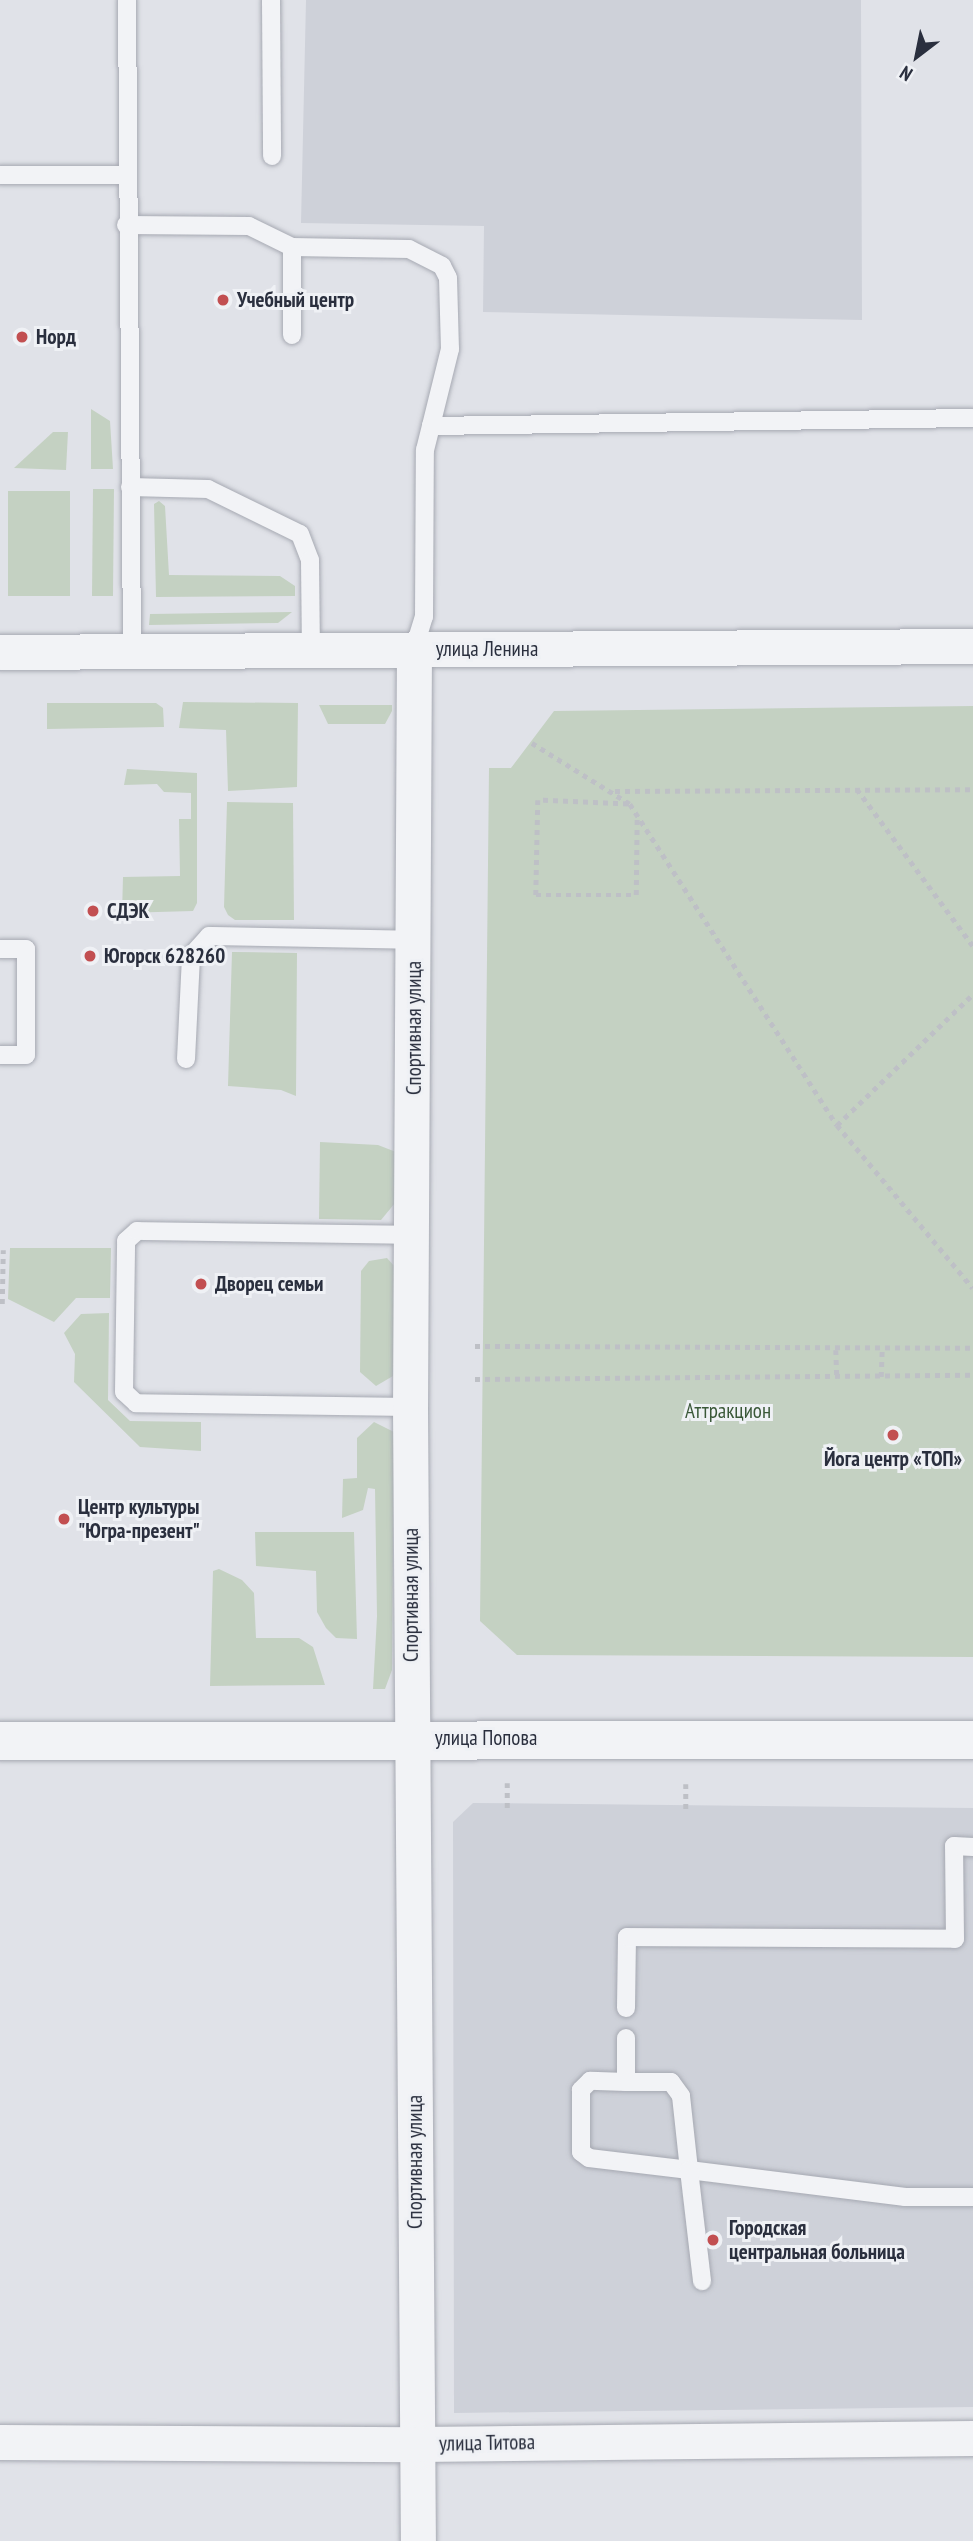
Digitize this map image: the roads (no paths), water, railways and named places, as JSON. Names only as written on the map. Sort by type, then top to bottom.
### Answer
[{"type":"street","name":"улица Ленина","points":[[0,652],[973,646]]},
{"type":"street","name":"Спортивная улица","points":[[414,649],[410,1407],[418,2541]]},
{"type":"street","name":"улица Попова","points":[[0,1741],[411,1738],[973,1740]]},
{"type":"street","name":"улица Титова","points":[[0,2442],[416,2444],[973,2438]]},
{"type":"lane","points":[[127,0],[126,225],[132,651]]},
{"type":"lane","points":[[271,0],[272,156]]},
{"type":"lane","points":[[0,174],[126,174]]},
{"type":"lane","points":[[126,225],[249,226],[292,247],[409,249],[442,266],[448,278],[450,349],[425,450],[425,617],[414,649]]},
{"type":"lane","points":[[292,247],[292,335]]},
{"type":"lane","points":[[430,426],[973,418]]},
{"type":"lane","points":[[130,487],[208,489],[300,534],[310,560],[310,650]]},
{"type":"lane","points":[[186,1059],[191,956],[209,936],[414,940]]},
{"type":"lane","points":[[0,948],[26,949],[26,1055],[0,1055]]},
{"type":"lane","points":[[410,1407],[136,1403],[124,1392],[127,1241],[137,1230],[413,1235]]},
{"type":"lane","points":[[626,2008],[627,1937],[955,1939],[954,1846],[973,1847]]},
{"type":"lane","points":[[626,2038],[626,2082]]},
{"type":"lane","points":[[702,2281],[689,2170],[681,2096],[671,2082],[590,2081],[581,2090],[581,2152],[589,2158],[689,2170],[905,2197],[973,2197]]},
{"type":"place","name":"Учебный центр","points":[[223,300]]},
{"type":"place","name":"Норд","points":[[22,337]]},
{"type":"place","name":"СДЭК","points":[[93,911]]},
{"type":"place","name":"Югорск 628260","points":[[90,956]]},
{"type":"place","name":"Дворец семьи","points":[[201,1284]]},
{"type":"place","name":"Йога центр «ТОП»","points":[[893,1435]]},
{"type":"place","name":"Центр культуры \"Югра-презент\"","points":[[64,1519]]},
{"type":"place","name":"Городская центральная больница","points":[[713,2240]]},
{"type":"park label","name":"Аттракцион","points":[[728,1411]]}]
